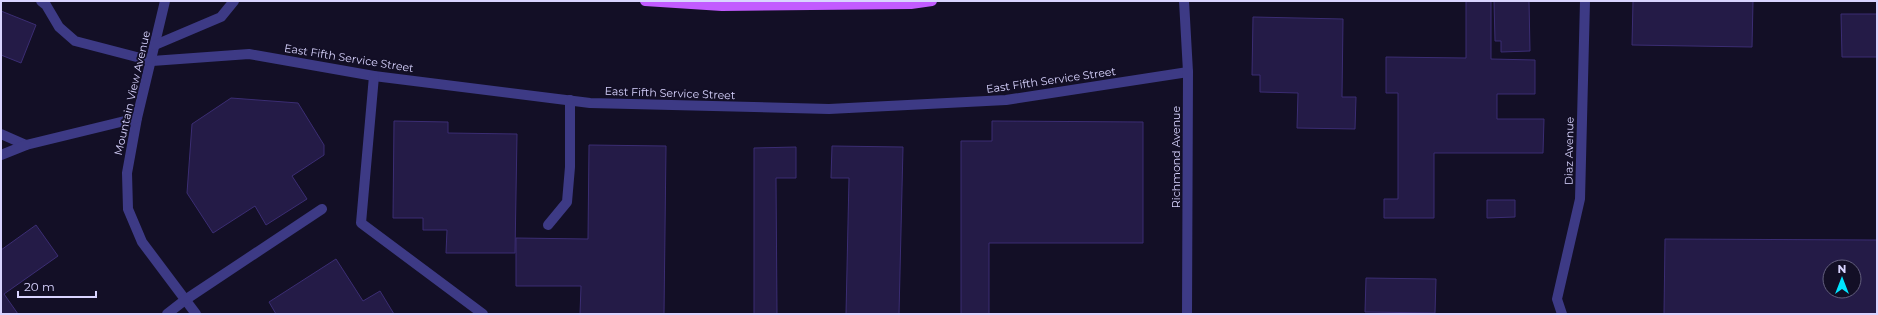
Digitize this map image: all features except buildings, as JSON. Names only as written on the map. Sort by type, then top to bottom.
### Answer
[{"type":"main road","points":[[645,1],[722,6],[911,4],[932,1]]},
{"type":"street","name":"East Fifth Service Street","points":[[41,1],[46,5],[59,27],[75,40],[152,61],[249,54],[374,76],[590,103],[830,109],[1006,100],[1188,72]]},
{"type":"street","name":"Mountain View Avenue","points":[[166,1],[137,118],[127,173],[128,209],[142,242],[196,314]]},
{"type":"street","points":[[155,45],[220,17],[234,1]]},
{"type":"street","name":"Richmond Avenue","points":[[1184,1],[1188,72],[1186,314]]},
{"type":"street","name":"Diaz Avenue","points":[[1562,314],[1557,299],[1580,199],[1585,1]]},
{"type":"street","points":[[374,76],[361,223],[484,314]]},
{"type":"street","points":[[548,225],[567,202],[570,167],[570,100]]},
{"type":"street","points":[[1,155],[26,145],[137,118]]},
{"type":"street","points":[[1,134],[26,145]]},
{"type":"street","points":[[167,314],[185,300],[322,209]]}]
